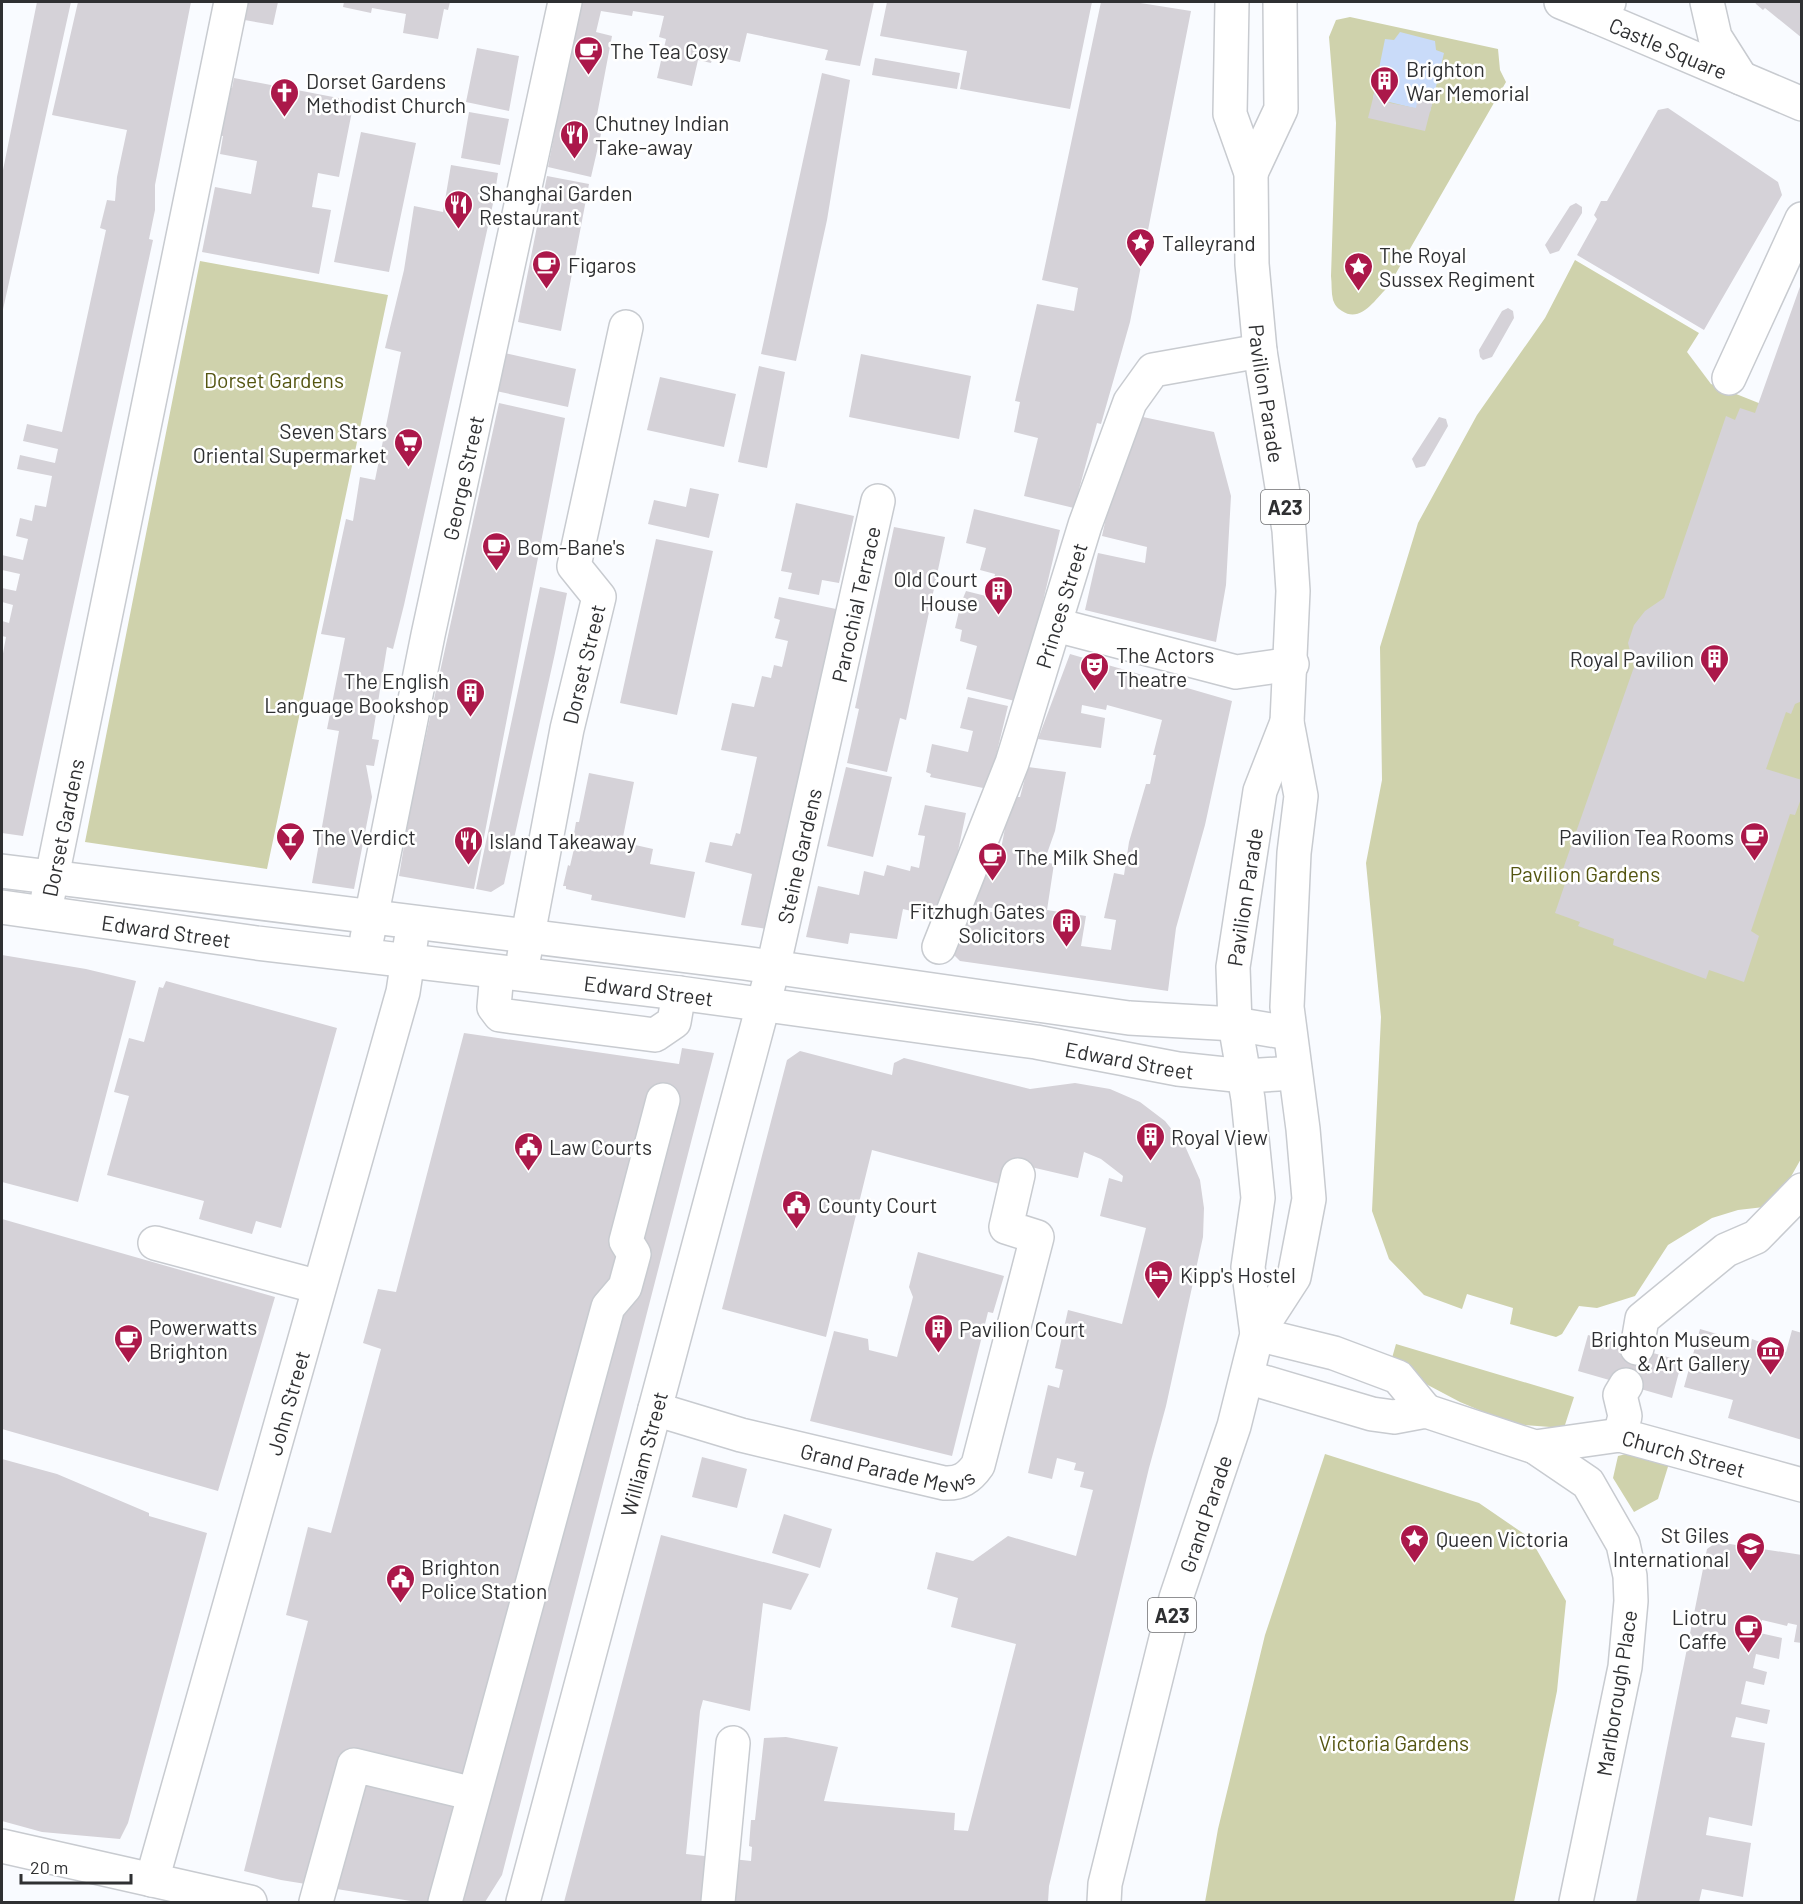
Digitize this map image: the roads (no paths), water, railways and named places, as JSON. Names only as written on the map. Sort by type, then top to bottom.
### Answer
[{"type":"main road","name":"Dorset Gardens","points":[[45,912],[231,2]]},
{"type":"main road","name":"George Street","points":[[365,955],[428,635],[565,2]]},
{"type":"main road","name":"Pavilion Parade","points":[[1232,2],[1230,114],[1251,173],[1252,264],[1260,351],[1289,530],[1293,591],[1292,664],[1287,722],[1301,796],[1294,853],[1287,1007],[1289,1033]]},
{"type":"main road","name":"Pavilion Parade","points":[[1251,173],[1281,109],[1280,2]]},
{"type":"main road","name":"Castle Square","points":[[1561,2],[1602,9],[1741,78],[1802,104]]},
{"type":"main road","name":"Castle Square","points":[[1707,2],[1715,37],[1741,78]]},
{"type":"main road","points":[[1729,378],[1802,219]]},
{"type":"main road","name":"Dorset Street","points":[[626,327],[574,566],[599,597],[567,729],[528,936],[494,1007],[500,1015],[655,1035],[674,1022],[679,993]]},
{"type":"main road","name":"Princes Street","points":[[939,946],[1012,763],[1085,525],[1130,402],[1153,370],[1260,351]]},
{"type":"main road","name":"Parochial Terrace","points":[[832,706],[878,501]]},
{"type":"main road","points":[[1056,625],[1236,672],[1292,664]]},
{"type":"main road","name":"Steine Gardens","points":[[761,1005],[773,968],[832,706]]},
{"type":"main road","name":"Pavilion Parade","points":[[1244,1076],[1235,1024],[1233,967],[1260,792],[1287,722]]},
{"type":"main road","name":"Edward Street","points":[[2,871],[414,921],[1130,1018],[1235,1024],[1289,1033]]},
{"type":"main road","name":"Edward Street","points":[[2,907],[408,962],[679,993],[1066,1046],[1178,1069],[1244,1076],[1295,1073]]},
{"type":"main road","name":"John Street","points":[[166,1889],[319,1287],[403,992],[414,921]]},
{"type":"main road","name":"William Street","points":[[523,1902],[761,1005]]},
{"type":"main road","name":"A23","points":[[1289,1033],[1295,1073]]},
{"type":"main road","name":"Grand Parade","points":[[1104,1902],[1105,1884],[1176,1598],[1234,1426],[1257,1334],[1294,1276],[1309,1199],[1295,1073]]},
{"type":"main road","name":"Grand Parade","points":[[1244,1076],[1258,1198],[1248,1267],[1257,1334]]},
{"type":"main road","points":[[445,1902],[608,1307],[625,1287],[634,1254],[626,1241],[663,1100]]},
{"type":"main road","name":"Grand Parade Mews","points":[[655,1409],[741,1435],[944,1484],[963,1480],[978,1465],[1037,1237],[1006,1227],[1018,1175]]},
{"type":"main road","points":[[1637,1348],[1642,1319],[1726,1250],[1756,1237],[1802,1190]]},
{"type":"main road","points":[[155,1243],[319,1287]]},
{"type":"main road","points":[[1257,1334],[1334,1353],[1398,1377],[1426,1412]]},
{"type":"main road","name":"Church Street","points":[[1247,1377],[1372,1414],[1394,1417],[1426,1412],[1535,1447],[1620,1435],[1802,1485]]},
{"type":"main road","points":[[1620,1435],[1625,1416],[1620,1395],[1626,1385]]},
{"type":"main road","name":"Marlborough Place","points":[[1535,1447],[1588,1483],[1623,1544],[1630,1576],[1631,1601],[1625,1667],[1576,1902]]},
{"type":"main road","points":[[718,1902],[732,1743]]},
{"type":"main road","points":[[316,1902],[354,1765],[474,1794]]},
{"type":"main road","points":[[2,1846],[166,1889],[250,1902]]},
{"type":"water","points":[[1400,32],[1435,41],[1436,50],[1444,53],[1430,112],[1373,98],[1385,39],[1394,40]]},
{"type":"place","name":"The Tea Cosy","points":[[589,76]]},
{"type":"place","name":"Brighton War Memorial","points":[[1385,106]]},
{"type":"place","name":"Dorset Gardens Methodist Church","points":[[285,118]]},
{"type":"place","name":"Chutney Indian Take-away","points":[[574,160]]},
{"type":"place","name":"Shanghai Garden Restaurant","points":[[458,230]]},
{"type":"place","name":"Talleyrand","points":[[1141,268]]},
{"type":"place","name":"Figaros","points":[[547,290]]},
{"type":"place","name":"The Royal Sussex Regiment","points":[[1358,292]]},
{"type":"place","name":"Seven Stars Oriental Supermarket","points":[[408,468]]},
{"type":"place","name":"Bom-Bane's","points":[[496,572]]},
{"type":"place","name":"Old Court House","points":[[999,616]]},
{"type":"place","name":"Royal Pavilion","points":[[1715,684]]},
{"type":"place","name":"The Actors Theatre","points":[[1095,692]]},
{"type":"place","name":"The English Language Bookshop","points":[[470,718]]},
{"type":"place","name":"The Verdict","points":[[291,862]]},
{"type":"place","name":"Pavilion Tea Rooms","points":[[1755,862]]},
{"type":"place","name":"Island Takeaway","points":[[468,866]]},
{"type":"place","name":"The Milk Shed","points":[[993,882]]},
{"type":"place","name":"Fitzhugh Gates Solicitors","points":[[1066,948]]},
{"type":"place","name":"Royal View","points":[[1150,1162]]},
{"type":"place","name":"Law Courts","points":[[528,1172]]},
{"type":"place","name":"County Court","points":[[797,1230]]},
{"type":"place","name":"Kipp's Hostel","points":[[1159,1300]]},
{"type":"place","name":"Pavilion Court","points":[[938,1354]]},
{"type":"place","name":"Powerwatts Brighton","points":[[128,1364]]},
{"type":"place","name":"Brighton Museum & Art Gallery","points":[[1771,1376]]},
{"type":"place","name":"Queen Victoria","points":[[1415,1564]]},
{"type":"place","name":"St Giles International","points":[[1750,1572]]},
{"type":"place","name":"Brighton Police Station","points":[[400,1604]]},
{"type":"place","name":"Liotru Caffe","points":[[1748,1654]]},
{"type":"park label","name":"Pavilion Gardens","points":[[1585,873]]},
{"type":"park label","name":"Victoria Gardens","points":[[1394,1742]]}]
